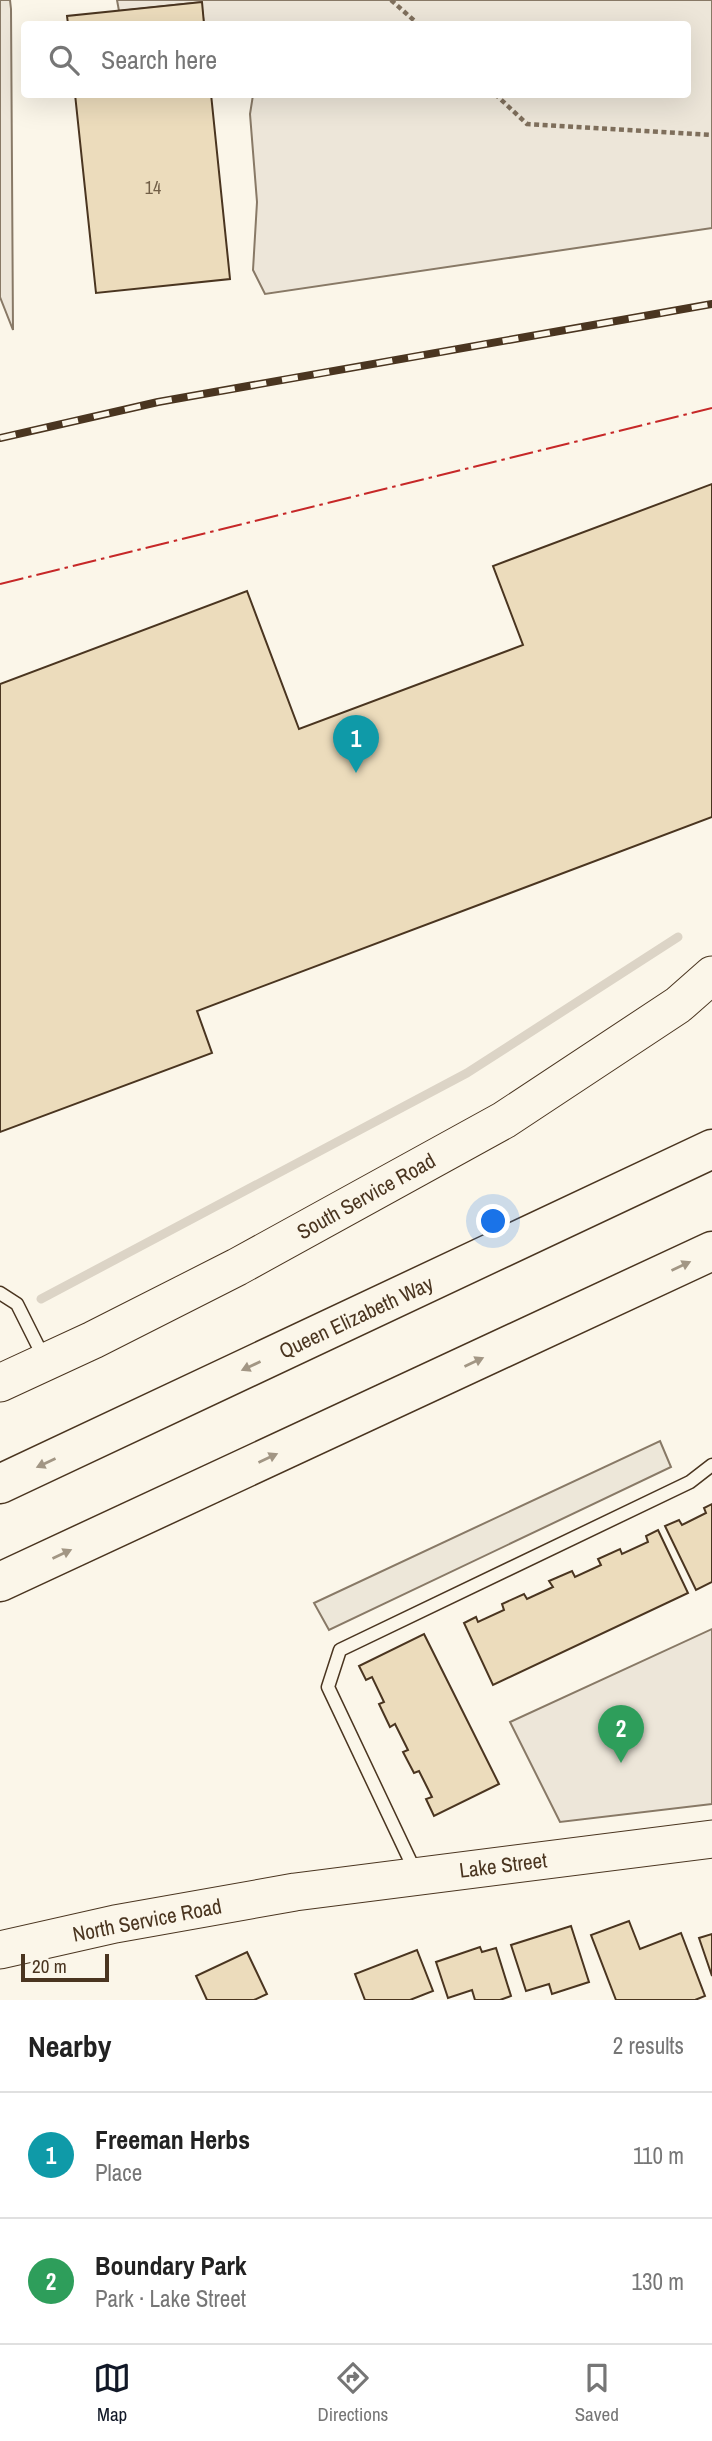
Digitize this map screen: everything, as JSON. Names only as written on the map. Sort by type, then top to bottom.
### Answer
[{"type":"highway","points":[[370,1310],[712,1122]]},
{"type":"highway","name":"Queen Elizabeth Way","points":[[0,1484],[712,1149]]},
{"type":"highway","points":[[0,1582],[712,1251]]},
{"type":"street","name":"South Service Road","points":[[0,1383],[237,1267],[504,1120],[678,1005],[712,975]]},
{"type":"street","name":"Lake Street","points":[[295,1892],[712,1839]]},
{"type":"street","name":"North Service Road","points":[[0,1950],[116,1924],[295,1892]]},
{"type":"lane","points":[[0,1293],[17,1304],[46,1362]]},
{"type":"lane","points":[[417,1875],[328,1687],[340,1650],[690,1482],[712,1465]]},
{"type":"path","points":[[391,0],[415,21]]},
{"type":"path","points":[[499,98],[527,124],[712,135]]},
{"type":"shaded area","points":[[0,0],[10,0],[11,9],[13,330],[0,297]]},
{"type":"shaded area","points":[[117,0],[712,0],[712,228],[265,294],[253,270],[257,202],[250,114],[253,98],[691,98],[691,21],[204,21],[201,2],[119,11]]},
{"type":"shaded area","points":[[660,1441],[671,1467],[329,1630],[314,1603]]},
{"type":"shaded area","points":[[712,1629],[712,1804],[560,1822],[510,1722]]},
{"type":"building","points":[[202,2],[204,21],[68,21],[67,16]]},
{"type":"building","points":[[75,98],[211,98],[230,279],[96,293]]},
{"type":"building","points":[[712,484],[712,817],[197,1011],[212,1053],[0,1132],[0,684],[247,591],[299,729],[523,645],[493,566]]},
{"type":"building","points":[[712,1504],[712,1582],[696,1590],[665,1526],[679,1520],[682,1525],[706,1513],[704,1508]]},
{"type":"building","points":[[658,1530],[688,1593],[493,1685],[464,1623],[476,1617],[478,1622],[504,1610],[502,1604],[524,1594],[527,1599],[553,1587],[549,1581],[572,1571],[575,1577],[601,1565],[598,1559],[620,1549],[622,1554],[648,1542],[646,1536]]},
{"type":"building","points":[[424,1634],[499,1784],[434,1816],[426,1799],[432,1797],[419,1771],[414,1773],[403,1752],[408,1750],[395,1724],[390,1727],[379,1704],[384,1702],[372,1677],[366,1680],[359,1666]]},
{"type":"building","points":[[629,1921],[640,1949],[681,1933],[705,1996],[695,2000],[616,2000],[591,1935]]},
{"type":"building","points":[[571,1926],[589,1982],[552,1994],[549,1984],[526,1991],[511,1945]]},
{"type":"building","points":[[712,1934],[712,1976],[699,1938]]},
{"type":"building","points":[[480,1947],[482,1952],[496,1948],[511,1996],[500,2000],[475,2000],[472,1990],[448,1998],[436,1962]]},
{"type":"building","points":[[417,1950],[433,1991],[410,2000],[365,2000],[355,1974]]},
{"type":"building","points":[[247,1952],[267,1994],[254,2000],[207,2000],[196,1976]]},
{"type":"waterway","points":[[41,1299],[467,1073],[678,937]]},
{"type":"railway","points":[[0,438],[158,402],[712,304]]},
{"type":"power","points":[[0,584],[712,408]]},
{"type":"place","name":"Freeman Herbs","points":[[356,773]]},
{"type":"place","name":"Boundary Park","points":[[621,1763]]}]
